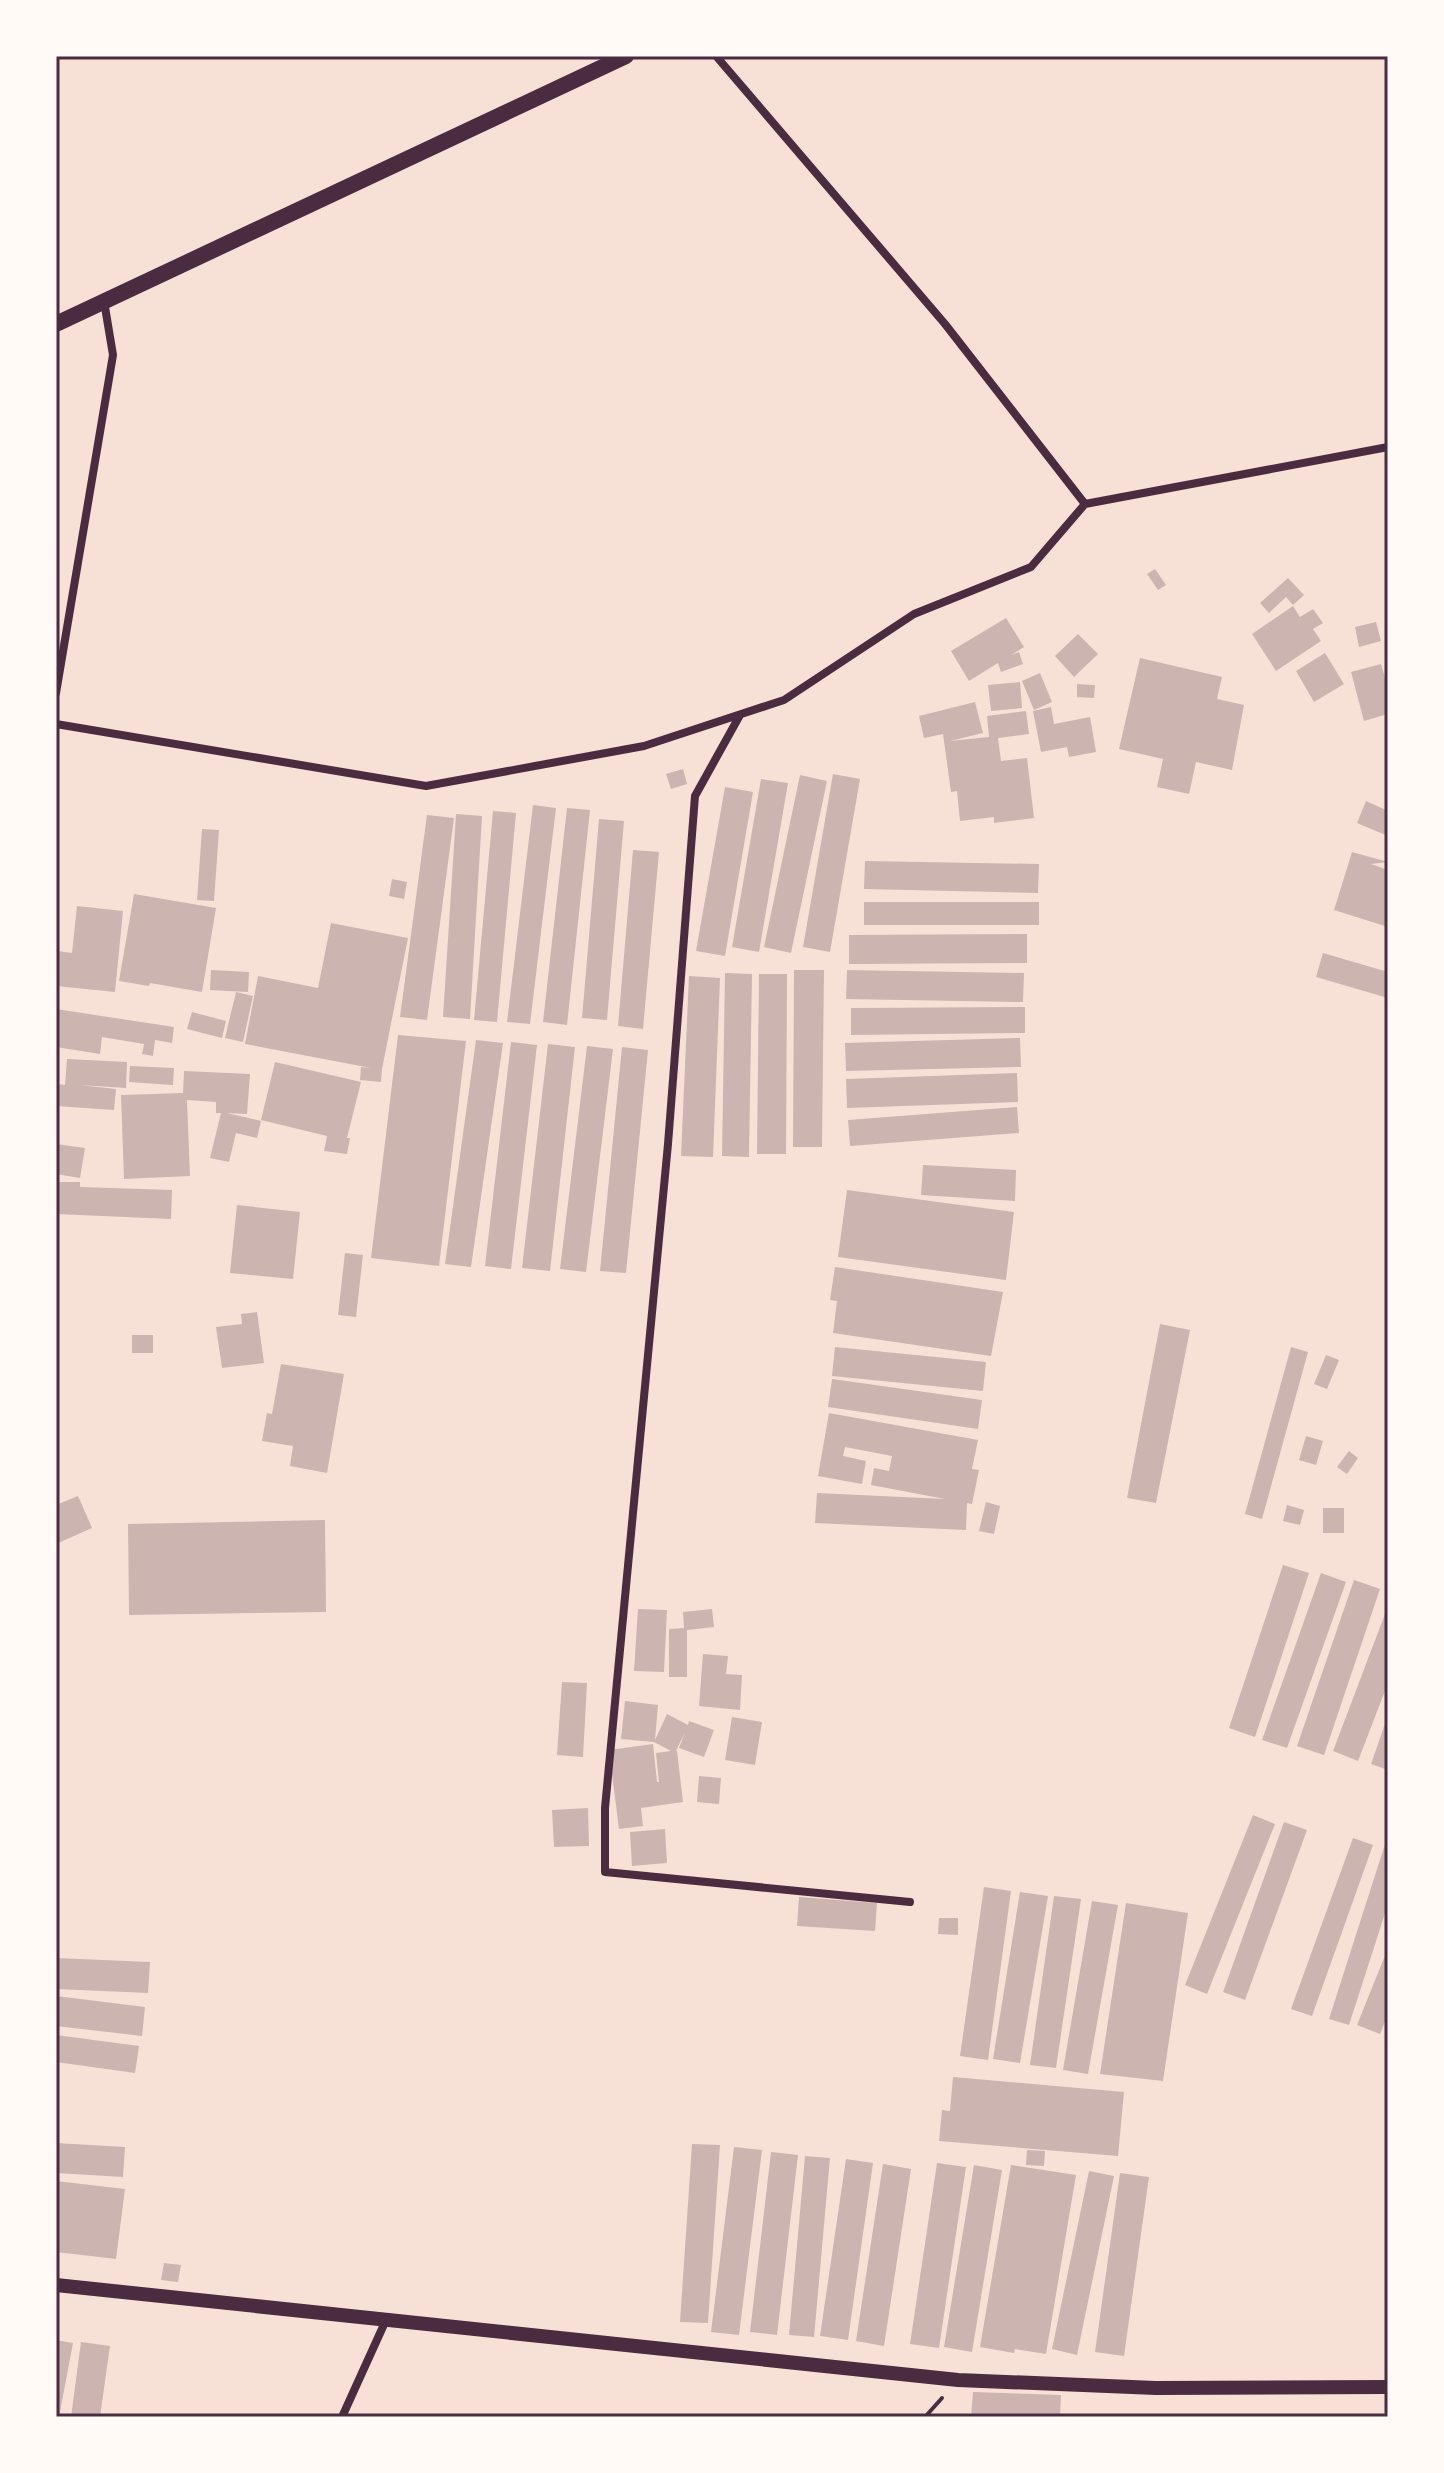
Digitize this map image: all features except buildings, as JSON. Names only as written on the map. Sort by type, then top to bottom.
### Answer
[{"type":"main road","points":[[56,324],[626,56]]},
{"type":"street","points":[[716,56],[945,324],[1085,504]]},
{"type":"street","points":[[56,693],[113,355],[104,301]]},
{"type":"street","points":[[56,724],[426,786],[644,746],[784,700],[914,614],[1031,567],[1085,504],[1388,447]]},
{"type":"street","points":[[740,714],[695,796],[668,1144],[605,1808],[605,1872],[910,1902]]},
{"type":"street","points":[[56,2285],[958,2380],[1156,2388],[1388,2387]]},
{"type":"street","points":[[342,2417],[386,2320]]}]
